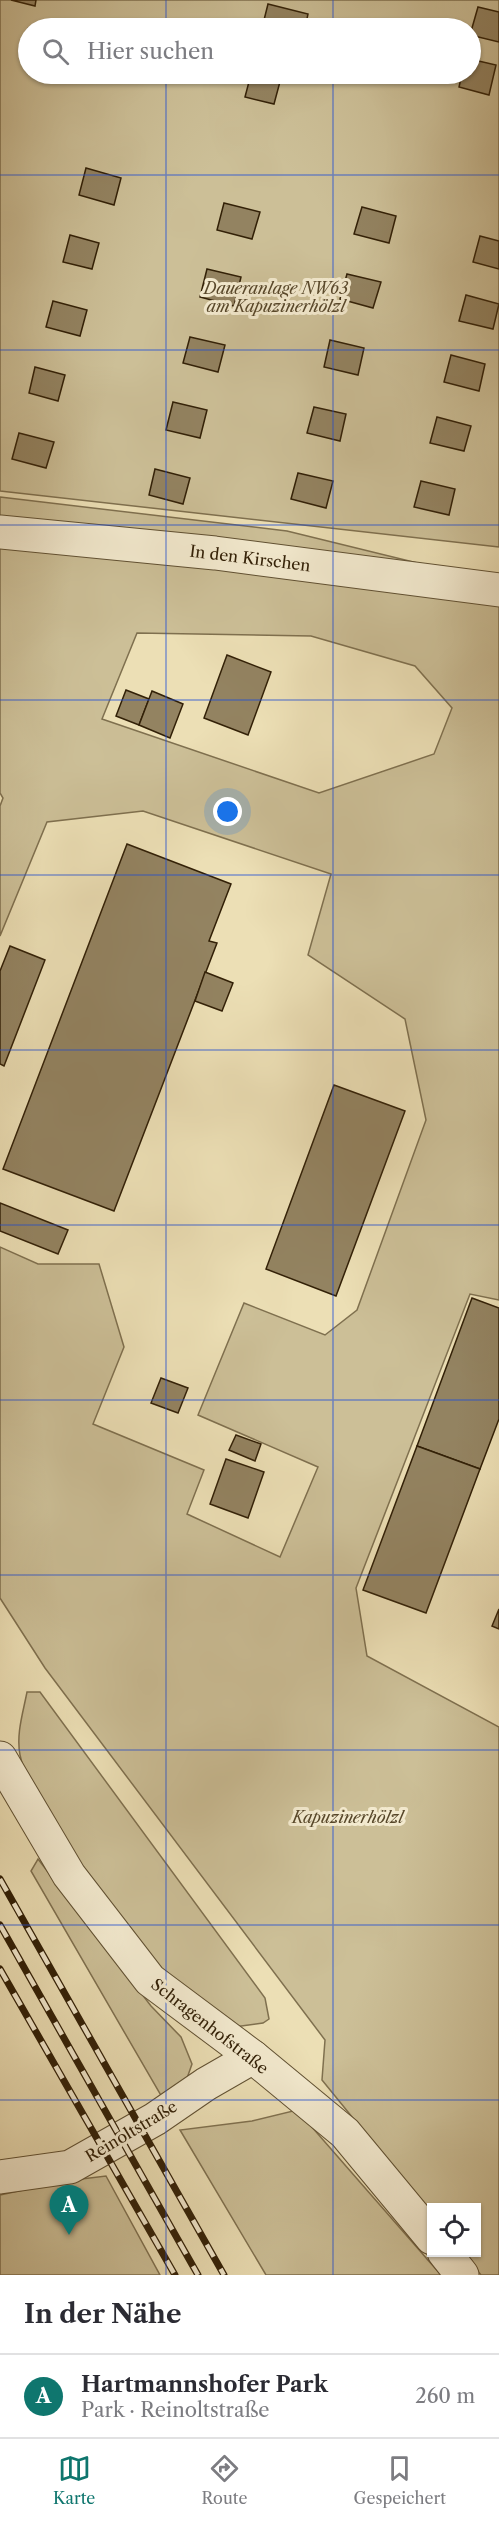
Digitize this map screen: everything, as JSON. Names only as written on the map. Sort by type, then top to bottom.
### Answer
[{"type":"street","name":"In den Kirschen","points":[[0,532],[215,553],[499,590]]},
{"type":"street","name":"Schragenhofstraße","points":[[0,1758],[69,1875],[150,1980],[253,2058],[345,2133],[427,2232]]},
{"type":"street","name":"Reinoltstraße","points":[[0,2177],[70,2167],[155,2119],[206,2084],[253,2058]]},
{"type":"street","points":[[447,2257],[462,2275]]},
{"type":"green space","name":"Daueranlage NW63 am Kapuzinerhölzl","points":[[0,0],[499,0],[499,547],[0,491]]},
{"type":"green space","name":"Kapuzinerhölzl","points":[[0,497],[287,531],[499,583],[499,1300],[470,1294],[356,1588],[367,1656],[499,1727],[499,2275],[481,2275],[466,2257],[481,2257],[481,2203],[427,2203],[427,2209],[322,2080],[325,2040],[45,1668],[0,1598],[0,1247],[38,1264],[99,1264],[124,1347],[93,1424],[204,1470],[187,1514],[280,1557],[318,1467],[198,1415],[244,1303],[325,1335],[357,1310],[426,1120],[405,1019],[308,955],[331,874],[143,811],[47,822],[0,936],[0,806],[3,798],[0,793]],"holes":[[[137,633],[311,636],[415,666],[452,708],[434,754],[319,793],[102,719]]]},
{"type":"green space","points":[[27,1692],[40,1692],[265,1998],[269,2019],[263,2023],[234,2027],[197,2001],[176,1983],[136,1940],[100,1892],[67,1843],[26,1772],[20,1755],[19,1739]]},
{"type":"green space","points":[[38,1859],[151,2006],[181,2037],[192,2064],[186,2081],[163,2099],[31,1871]]},
{"type":"green space","points":[[297,2110],[441,2275],[266,2275],[180,2130],[252,2121]]},
{"type":"green space","points":[[106,2176],[160,2275],[0,2275],[0,2195],[65,2181]]},
{"type":"building","points":[[11,0],[36,0],[35,6]]},
{"type":"building","points":[[268,4],[308,14],[307,18],[264,18]]},
{"type":"building","points":[[478,7],[499,12],[499,42],[481,38],[481,18],[475,18]]},
{"type":"building","points":[[481,62],[496,65],[489,95],[459,87],[460,84],[481,84]]},
{"type":"building","points":[[248,84],[279,84],[274,104],[245,97]]},
{"type":"building","points":[[86,168],[121,178],[114,205],[79,195]]},
{"type":"building","points":[[224,203],[260,212],[252,239],[217,230]]},
{"type":"building","points":[[362,207],[396,216],[389,243],[354,234]]},
{"type":"building","points":[[70,235],[99,243],[92,269],[63,262]]},
{"type":"building","points":[[480,236],[499,241],[499,269],[473,262]]},
{"type":"building","points":[[207,269],[241,277],[234,306],[200,297]]},
{"type":"building","points":[[347,274],[381,282],[373,308],[340,299]]},
{"type":"building","points":[[466,295],[499,304],[493,329],[459,321]]},
{"type":"building","points":[[53,301],[87,310],[80,336],[46,327]]},
{"type":"building","points":[[190,337],[225,345],[218,372],[183,363]]},
{"type":"building","points":[[330,340],[364,348],[358,375],[324,367]]},
{"type":"building","points":[[451,355],[485,364],[479,391],[444,382]]},
{"type":"building","points":[[35,367],[65,375],[58,401],[29,393]]},
{"type":"building","points":[[173,402],[207,410],[200,438],[166,430]]},
{"type":"building","points":[[314,407],[346,414],[340,441],[307,433]]},
{"type":"building","points":[[437,417],[471,426],[464,451],[430,443]]},
{"type":"building","points":[[19,433],[54,442],[46,468],[12,459]]},
{"type":"building","points":[[155,469],[190,478],[183,504],[149,495]]},
{"type":"building","points":[[298,473],[333,481],[326,508],[291,499]]},
{"type":"building","points":[[421,481],[455,489],[449,515],[414,507]]},
{"type":"building","points":[[227,655],[271,672],[248,735],[204,718]]},
{"type":"building","points":[[126,690],[149,699],[139,725],[116,716]]},
{"type":"building","points":[[152,691],[183,704],[170,738],[139,725]]},
{"type":"building","points":[[127,844],[231,884],[209,941],[217,943],[114,1211],[3,1169]]},
{"type":"building","points":[[10,946],[45,960],[4,1066],[0,1064],[0,971]]},
{"type":"building","points":[[205,972],[233,983],[222,1011],[195,1001]]},
{"type":"building","points":[[334,1085],[405,1111],[336,1296],[266,1269]]},
{"type":"building","points":[[0,1203],[68,1230],[58,1254],[0,1231]]},
{"type":"building","points":[[472,1298],[499,1308],[499,1419],[480,1469],[417,1446]]},
{"type":"building","points":[[161,1378],[188,1388],[178,1413],[151,1403]]},
{"type":"building","points":[[236,1435],[261,1444],[255,1461],[229,1450]]},
{"type":"building","points":[[417,1446],[480,1469],[426,1613],[363,1590]]},
{"type":"building","points":[[226,1459],[264,1472],[248,1518],[210,1504]]},
{"type":"building","points":[[499,1609],[499,1629],[492,1626]]},
{"type":"railway","points":[[0,1879],[224,2275]]},
{"type":"railway","points":[[0,1925],[198,2275]]},
{"type":"railway","points":[[0,1969],[175,2275]]},
{"type":"place","name":"Hartmannshofer Park","points":[[69,2235]]}]
